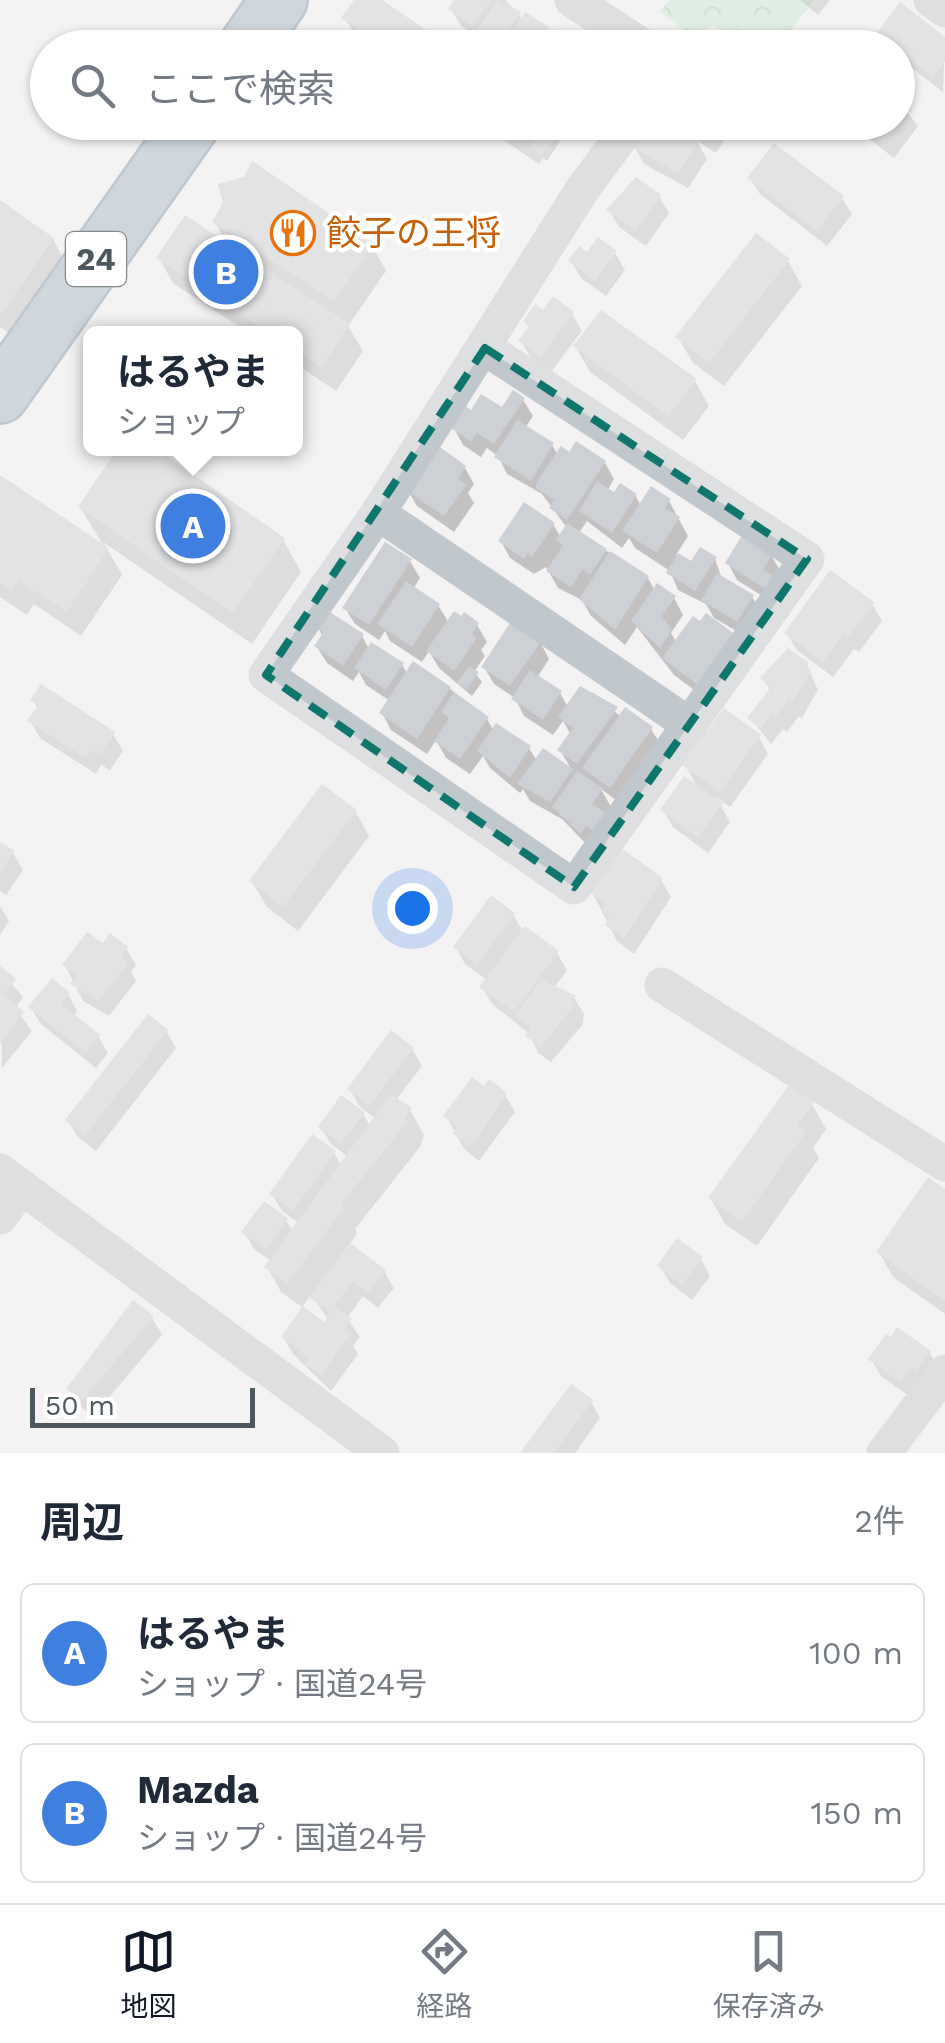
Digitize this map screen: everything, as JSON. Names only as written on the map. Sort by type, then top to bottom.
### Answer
[{"type":"highway","points":[[259,30],[280,0]]},
{"type":"highway","name":"24","points":[[0,395],[180,140]]},
{"type":"street","points":[[572,0],[618,30]]},
{"type":"street","points":[[931,0],[945,10]]},
{"type":"street","points":[[485,348],[808,559],[574,888],[266,675],[378,512],[582,190],[619,140]]},
{"type":"street","points":[[378,512],[690,725]]},
{"type":"street","points":[[662,985],[945,1164]]},
{"type":"street","points":[[0,1217],[11,1179],[382,1453]]},
{"type":"street","points":[[884,1453],[945,1372]]},
{"type":"highlighted area","points":[[485,348],[807,559],[574,887],[266,675]]},
{"type":"green space","points":[[669,0],[814,0],[791,30],[721,30],[714,25],[683,30],[660,12]]},
{"type":"building","points":[[354,0],[382,0],[426,30],[359,30],[341,18]]},
{"type":"building","points":[[454,0],[491,0],[473,26],[448,9]]},
{"type":"building","points":[[497,0],[521,12],[509,30],[477,30]]},
{"type":"building","points":[[900,2],[945,37],[945,61],[933,77],[915,63],[915,30],[879,30]]},
{"type":"building","points":[[525,12],[549,27],[547,30],[514,30]]},
{"type":"building","points":[[535,140],[552,140],[542,155],[531,147]]},
{"type":"building","points":[[637,140],[699,141],[678,173],[632,147]]},
{"type":"building","points":[[774,143],[844,196],[817,231],[747,178]]},
{"type":"building","name":"餃子の王将","points":[[252,161],[374,244],[334,302],[212,222],[223,203],[218,184],[244,177]]},
{"type":"building","points":[[636,177],[661,195],[636,231],[606,210]]},
{"type":"building","points":[[0,200],[54,238],[0,316]]},
{"type":"building","points":[[185,215],[350,324],[321,368],[303,356],[303,326],[258,326],[156,258]]},
{"type":"building","points":[[756,233],[790,259],[709,363],[675,337]]},
{"type":"building","points":[[598,237],[617,251],[595,281],[568,261],[579,246],[587,252]]},
{"type":"building","points":[[553,296],[574,312],[541,357],[518,341],[529,326],[523,321],[535,304],[543,310]]},
{"type":"building","points":[[601,310],[697,379],[668,416],[573,346]]},
{"type":"building","points":[[513,390],[525,398],[494,444],[477,433],[471,442],[451,428],[466,406],[471,410],[481,394],[502,407]]},
{"type":"building","points":[[517,420],[554,443],[531,481],[494,457]]},
{"type":"building","points":[[576,441],[606,461],[567,520],[549,508],[554,500],[536,488],[536,483],[561,446],[569,452]]},
{"type":"building","points":[[436,444],[466,466],[458,479],[466,485],[444,516],[404,489]]},
{"type":"building","points":[[113,456],[167,456],[285,538],[233,613],[78,507]]},
{"type":"building","points":[[0,475],[109,548],[67,612],[19,581],[12,591],[0,583]]},
{"type":"building","points":[[597,481],[614,492],[620,483],[637,494],[612,533],[579,511]]},
{"type":"building","points":[[651,486],[671,499],[665,508],[680,517],[657,553],[622,531]]},
{"type":"building","points":[[524,502],[555,523],[532,557],[527,554],[524,559],[498,541]]},
{"type":"building","points":[[567,523],[607,549],[590,575],[582,570],[571,587],[546,571],[563,545],[556,540]]},
{"type":"building","points":[[743,534],[773,553],[763,570],[773,576],[765,589],[725,563]]},
{"type":"building","points":[[385,542],[412,559],[369,625],[342,608]]},
{"type":"building","points":[[700,547],[717,557],[695,591],[666,573],[678,553],[691,561]]},
{"type":"building","points":[[610,551],[649,576],[615,630],[579,599]]},
{"type":"building","points":[[830,570],[874,602],[849,637],[844,633],[823,662],[784,633]]},
{"type":"building","points":[[717,573],[754,595],[737,622],[701,600]]},
{"type":"building","points":[[406,581],[440,604],[412,647],[377,624]]},
{"type":"building","points":[[657,583],[676,596],[662,616],[672,630],[660,648],[631,621]]},
{"type":"building","points":[[325,609],[364,634],[343,666],[314,646],[323,633],[314,626]]},
{"type":"building","points":[[454,611],[461,616],[464,612],[479,623],[472,634],[477,638],[454,671],[426,651]]},
{"type":"building","points":[[706,613],[741,639],[699,686],[662,658],[693,616],[700,621]]},
{"type":"building","points":[[512,620],[542,640],[510,686],[481,667]]},
{"type":"building","points":[[371,642],[404,663],[386,690],[354,668]]},
{"type":"building","points":[[788,648],[809,663],[806,668],[811,671],[792,703],[789,700],[776,716],[772,713],[761,729],[747,718],[771,687],[760,678]]},
{"type":"building","points":[[413,661],[451,687],[417,739],[379,713]]},
{"type":"building","points":[[469,666],[479,672],[467,689],[457,683]]},
{"type":"building","points":[[530,670],[562,691],[543,720],[511,699]]},
{"type":"building","points":[[41,684],[115,732],[100,755],[91,750],[86,758],[27,721],[38,705],[30,700]]},
{"type":"building","points":[[580,686],[618,707],[577,764],[557,750],[573,728],[558,717]]},
{"type":"building","points":[[454,692],[489,717],[460,759],[434,741],[449,718],[441,712]]},
{"type":"building","points":[[625,707],[653,727],[610,788],[582,768]]},
{"type":"building","points":[[724,708],[761,735],[720,792],[682,765]]},
{"type":"building","points":[[496,723],[531,746],[510,778],[477,751]]},
{"type":"building","points":[[543,748],[573,769],[550,802],[517,784]]},
{"type":"building","points":[[577,771],[603,788],[592,804],[606,813],[594,832],[586,826],[581,834],[552,807]]},
{"type":"building","points":[[684,776],[723,803],[698,837],[660,810]]},
{"type":"building","points":[[322,784],[357,810],[283,907],[249,881]]},
{"type":"building","points":[[0,842],[15,851],[0,873]]},
{"type":"building","points":[[621,848],[663,878],[624,938],[605,925],[610,917],[602,910],[606,904],[589,892]]},
{"type":"building","points":[[491,895],[515,913],[477,965],[453,947]]},
{"type":"building","points":[[525,926],[559,951],[514,1012],[479,987]]},
{"type":"building","points":[[87,932],[103,943],[110,933],[128,947],[121,957],[128,963],[99,1001],[70,984],[77,976],[62,965]]},
{"type":"building","points":[[0,966],[16,979],[3,995],[24,1012],[0,1043]]},
{"type":"building","points":[[52,978],[70,993],[61,1004],[100,1035],[86,1053],[28,1007]]},
{"type":"building","points":[[541,979],[576,996],[571,1002],[575,1005],[541,1047],[525,1036],[531,1028],[514,1016]]},
{"type":"building","points":[[148,1014],[168,1030],[85,1136],[65,1120]]},
{"type":"building","points":[[391,1030],[414,1048],[369,1106],[347,1089]]},
{"type":"building","points":[[472,1077],[484,1086],[489,1079],[507,1093],[475,1142],[468,1145],[452,1133],[457,1126],[443,1116]]},
{"type":"building","points":[[789,1085],[814,1102],[797,1126],[806,1132],[742,1222],[708,1198]]},
{"type":"building","points":[[391,1094],[412,1108],[404,1118],[408,1121],[341,1204],[345,1207],[287,1284],[264,1267]]},
{"type":"building","points":[[341,1095],[365,1112],[341,1144],[318,1127]]},
{"type":"building","points":[[312,1134],[336,1151],[293,1211],[269,1194]]},
{"type":"building","points":[[928,1177],[945,1189],[945,1301],[876,1252]]},
{"type":"building","points":[[264,1201],[288,1218],[266,1249],[241,1232]]},
{"type":"building","points":[[677,1238],[703,1257],[682,1285],[657,1266]]},
{"type":"building","points":[[350,1243],[386,1270],[368,1293],[353,1281],[334,1306],[352,1319],[344,1331],[350,1335],[321,1376],[304,1363],[309,1357],[281,1337],[303,1306],[324,1322],[330,1313],[309,1297]]},
{"type":"building","points":[[133,1300],[154,1316],[82,1401],[66,1389]]},
{"type":"building","points":[[897,1327],[931,1351],[917,1371],[911,1367],[900,1382],[868,1359],[886,1334],[891,1337]]},
{"type":"building","points":[[571,1384],[593,1400],[554,1453],[520,1453]]},
{"type":"place","name":"餃子の王将","points":[[293,233]]},
{"type":"place","name":"Mazda","points":[[226,272]]},
{"type":"place","name":"はるやま","points":[[193,526]]}]
